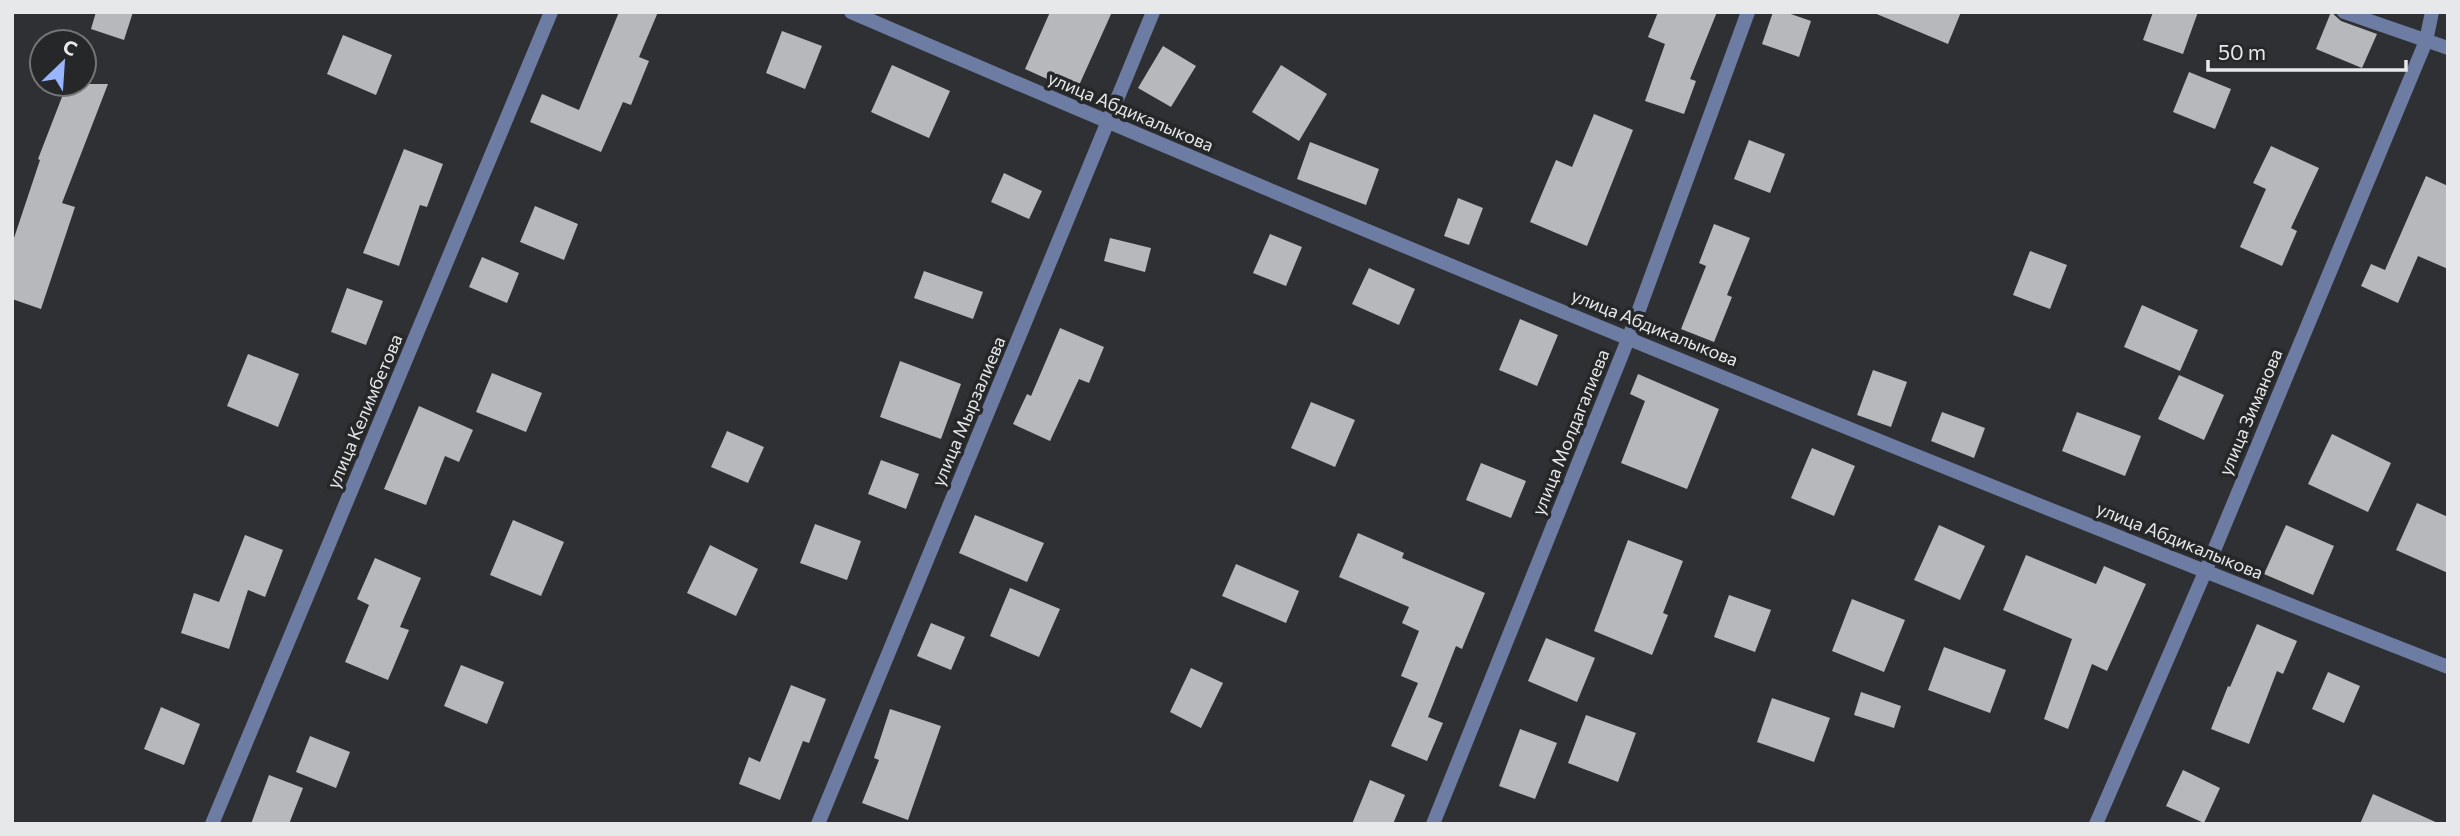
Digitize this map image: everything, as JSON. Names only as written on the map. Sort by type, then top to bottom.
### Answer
[{"type":"street","name":"улица Келимбетова","points":[[212,824],[551,12]]},
{"type":"street","name":"улица Абдикалыкова","points":[[851,12],[1109,123],[1629,337],[2205,572],[2448,667]]},
{"type":"street","name":"улица Мырзалиева","points":[[818,824],[1153,12]]},
{"type":"street","name":"улица Молдагалиева","points":[[1433,824],[1629,337],[1748,12]]},
{"type":"street","points":[[2344,12],[2448,48]]},
{"type":"street","name":"улица Зиманова","points":[[2096,824],[2205,572],[2426,41],[2432,12]]},
{"type":"building","points":[[96,12],[133,12],[124,40],[98,31],[98,28],[91,28]]},
{"type":"building","points":[[619,12],[658,12],[639,57],[649,61],[631,105],[623,102],[601,152],[530,122],[542,94],[579,110]]},
{"type":"building","points":[[1050,12],[1112,12],[1076,92],[1025,69]]},
{"type":"building","points":[[1658,12],[1717,12],[1690,79],[1696,81],[1684,114],[1645,101],[1665,44],[1648,37]]},
{"type":"building","points":[[1773,12],[1785,12],[1811,21],[1799,57],[1762,44]]},
{"type":"building","points":[[1872,12],[1961,12],[1948,44]]},
{"type":"building","points":[[2153,12],[2198,12],[2183,54],[2143,40]]},
{"type":"building","points":[[2331,12],[2341,21],[2377,34],[2362,68],[2316,49]]},
{"type":"building","points":[[782,31],[822,46],[805,89],[766,73]]},
{"type":"building","points":[[343,35],[392,55],[376,95],[327,74]]},
{"type":"building","points":[[1163,46],[1196,66],[1171,107],[1138,88]]},
{"type":"building","points":[[892,65],[950,91],[929,138],[871,112]]},
{"type":"building","points":[[1281,65],[1327,94],[1299,141],[1252,112]]},
{"type":"building","points":[[2189,72],[2231,89],[2215,129],[2173,112]]},
{"type":"building","points":[[98,84],[108,84],[62,203],[75,207],[41,309],[12,299],[12,244],[40,160],[38,159],[62,98],[98,98]]},
{"type":"building","points":[[1594,114],[1633,130],[1587,246],[1530,222],[1556,160],[1572,167]]},
{"type":"building","points":[[1749,140],[1785,154],[1770,193],[1734,179]]},
{"type":"building","points":[[1310,142],[1379,169],[1366,205],[1297,179]]},
{"type":"building","points":[[2271,146],[2319,168],[2291,228],[2297,231],[2282,266],[2240,247],[2266,189],[2253,183]]},
{"type":"building","points":[[404,149],[443,164],[427,207],[420,205],[399,266],[363,253]]},
{"type":"building","points":[[1004,173],[1042,191],[1029,219],[991,202]]},
{"type":"building","points":[[2426,176],[2448,186],[2448,269],[2418,256],[2398,303],[2361,286],[2371,264],[2385,270]]},
{"type":"building","points":[[1458,198],[1483,208],[1469,245],[1444,236]]},
{"type":"building","points":[[535,206],[578,224],[564,260],[520,242]]},
{"type":"building","points":[[1714,224],[1750,238],[1727,295],[1732,297],[1714,342],[1681,329],[1706,266],[1699,263]]},
{"type":"building","points":[[1270,234],[1302,247],[1286,286],[1253,273]]},
{"type":"building","points":[[1110,238],[1151,248],[1145,272],[1104,261]]},
{"type":"building","points":[[2030,251],[2067,265],[2050,309],[2013,295]]},
{"type":"building","points":[[482,257],[519,273],[507,303],[469,287]]},
{"type":"building","points":[[1369,268],[1415,289],[1399,325],[1352,304]]},
{"type":"building","points":[[924,271],[983,292],[973,319],[914,298]]},
{"type":"building","points":[[347,288],[383,301],[366,345],[331,332]]},
{"type":"building","points":[[2142,305],[2198,330],[2180,371],[2124,347]]},
{"type":"building","points":[[1520,319],[1558,335],[1537,386],[1499,370]]},
{"type":"building","points":[[1060,328],[1104,347],[1089,383],[1079,379],[1050,441],[1013,424],[1027,394],[1031,396]]},
{"type":"building","points":[[248,354],[299,374],[278,427],[227,406]]},
{"type":"building","points":[[900,361],[961,384],[941,439],[880,417]]},
{"type":"building","points":[[1873,370],[1907,382],[1891,427],[1857,415]]},
{"type":"building","points":[[492,373],[542,393],[526,432],[476,412]]},
{"type":"building","points":[[1638,374],[1719,409],[1687,489],[1621,463],[1645,401],[1630,394]]},
{"type":"building","points":[[2179,375],[2224,395],[2204,440],[2158,419]]},
{"type":"building","points":[[1311,402],[1355,420],[1335,467],[1291,448]]},
{"type":"building","points":[[419,406],[473,430],[459,462],[445,456],[426,505],[384,489]]},
{"type":"building","points":[[1942,412],[1985,428],[1974,458],[1931,441]]},
{"type":"building","points":[[2077,412],[2141,436],[2125,476],[2062,451]]},
{"type":"building","points":[[727,431],[764,447],[748,483],[711,467]]},
{"type":"building","points":[[2332,434],[2391,463],[2368,512],[2308,484]]},
{"type":"building","points":[[1812,448],[1855,466],[1834,516],[1791,498]]},
{"type":"building","points":[[881,460],[919,474],[906,509],[868,494]]},
{"type":"building","points":[[1481,463],[1526,481],[1511,518],[1466,500]]},
{"type":"building","points":[[2417,503],[2448,517],[2448,573],[2396,550]]},
{"type":"building","points":[[975,515],[1044,543],[1027,582],[959,553]]},
{"type":"building","points":[[513,520],[564,542],[541,596],[490,575]]},
{"type":"building","points":[[815,524],[861,541],[847,580],[800,563]]},
{"type":"building","points":[[1939,525],[1985,546],[1960,600],[1914,580]]},
{"type":"building","points":[[2286,525],[2334,546],[2313,595],[2264,574]]},
{"type":"building","points":[[1358,533],[1404,553],[1402,558],[1485,593],[1462,649],[1456,646],[1428,717],[1443,723],[1427,761],[1391,746],[1418,683],[1401,676],[1419,631],[1402,623],[1409,607],[1339,577]]},
{"type":"building","points":[[245,535],[283,550],[265,597],[248,590],[229,649],[181,633],[194,593],[219,602]]},
{"type":"building","points":[[1628,540],[1683,561],[1663,613],[1668,615],[1652,655],[1594,631]]},
{"type":"building","points":[[710,545],[758,569],[736,616],[687,593]]},
{"type":"building","points":[[2026,555],[2096,584],[2104,566],[2146,584],[2107,671],[2092,664],[2068,729],[2044,719],[2072,639],[2003,610]]},
{"type":"building","points":[[375,558],[421,578],[400,627],[409,630],[388,680],[345,662],[369,605],[357,599]]},
{"type":"building","points":[[1236,564],[1299,591],[1286,623],[1222,596]]},
{"type":"building","points":[[1010,588],[1060,609],[1039,657],[990,636]]},
{"type":"building","points":[[1729,595],[1771,610],[1755,652],[1714,637]]},
{"type":"building","points":[[1852,599],[1905,620],[1884,672],[1832,651]]},
{"type":"building","points":[[931,623],[965,637],[951,670],[917,656]]},
{"type":"building","points":[[2257,624],[2297,641],[2283,674],[2277,671],[2249,744],[2211,729]]},
{"type":"building","points":[[1546,638],[1595,658],[1577,702],[1528,681]]},
{"type":"building","points":[[1944,647],[2006,670],[1990,713],[1928,690]]},
{"type":"building","points":[[461,665],[504,682],[487,724],[444,706]]},
{"type":"building","points":[[1191,668],[1223,683],[1201,728],[1170,712]]},
{"type":"building","points":[[2328,672],[2360,686],[2344,723],[2312,709]]},
{"type":"building","points":[[791,685],[826,699],[809,743],[803,741],[780,800],[739,784],[749,757],[760,762]]},
{"type":"building","points":[[1861,692],[1901,706],[1894,728],[1854,715]]},
{"type":"building","points":[[1772,698],[1830,718],[1814,762],[1757,742]]},
{"type":"building","points":[[161,707],[200,724],[184,765],[144,749]]},
{"type":"building","points":[[890,709],[941,726],[908,820],[862,803],[879,760],[874,758]]},
{"type":"building","points":[[1586,715],[1636,733],[1618,782],[1568,763]]},
{"type":"building","points":[[1520,729],[1557,743],[1535,799],[1499,786]]},
{"type":"building","points":[[310,736],[350,752],[336,788],[296,772]]},
{"type":"building","points":[[2183,770],[2220,788],[2204,823],[2166,806]]},
{"type":"building","points":[[269,775],[303,788],[289,824],[251,824]]},
{"type":"building","points":[[1370,780],[1405,795],[1393,824],[1352,824]]},
{"type":"building","points":[[2373,794],[2440,824],[2360,824]]}]
